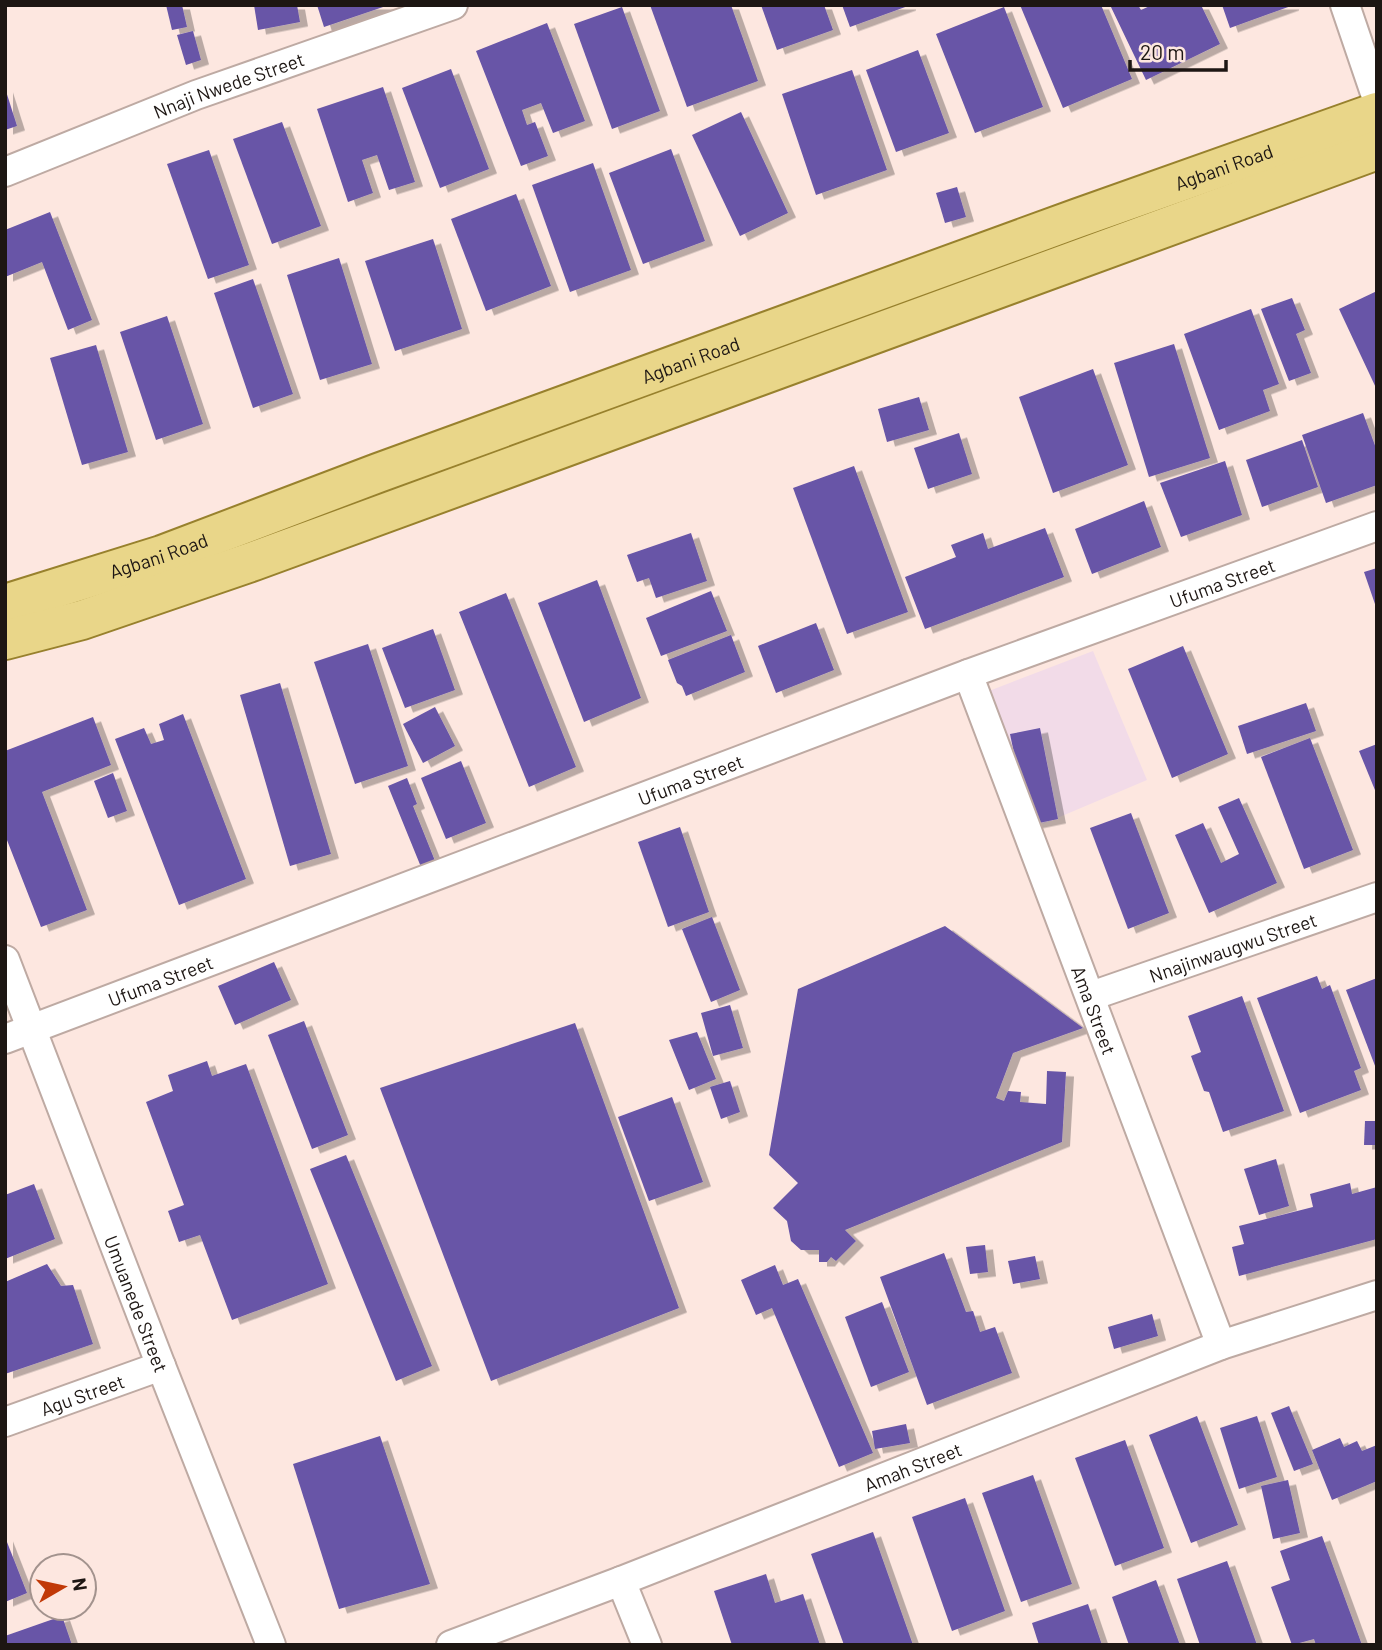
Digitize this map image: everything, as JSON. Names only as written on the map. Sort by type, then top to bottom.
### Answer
[{"type":"main road","name":"Agbani Road","points":[[5,604],[162,555],[975,256],[1377,112]]},
{"type":"main road","name":"Agbani Road","points":[[5,640],[82,620],[254,561],[1377,150]]},
{"type":"street","name":"Nnaji Nwede Street","points":[[5,172],[196,95],[453,5]]},
{"type":"street","points":[[1345,5],[1377,99]]},
{"type":"street","name":"Ufuma Street","points":[[5,1039],[968,674],[1377,526]]},
{"type":"street","name":"Ama Street","points":[[968,674],[1221,1345]]},
{"type":"street","name":"Nnajinwaugwu Street","points":[[1091,996],[1377,897]]},
{"type":"street","name":"Umuanede Street","points":[[5,960],[271,1645]]},
{"type":"street","name":"Amah Street","points":[[451,1645],[1221,1345],[1377,1294]]},
{"type":"street","name":"Agu Street","points":[[5,1422],[161,1366]]},
{"type":"street","points":[[621,1581],[647,1645]]},
{"type":"shaded area","points":[[1093,651],[1147,780],[1043,824],[989,691]]},
{"type":"building","points":[[166,5],[182,5],[187,27],[172,30]]},
{"type":"building","points":[[254,5],[297,5],[300,22],[258,30]]},
{"type":"building","points":[[317,5],[386,5],[386,6],[324,27]]},
{"type":"building","points":[[650,5],[731,5],[758,81],[687,107]]},
{"type":"building","points":[[761,5],[824,5],[833,30],[777,50]]},
{"type":"building","points":[[842,5],[908,5],[908,6],[850,27]]},
{"type":"building","points":[[1020,5],[1101,5],[1132,79],[1063,108]]},
{"type":"building","points":[[1110,5],[1138,5],[1141,10],[1152,5],[1201,5],[1220,44],[1146,80]]},
{"type":"building","points":[[1222,5],[1291,5],[1291,6],[1230,28]]},
{"type":"building","points":[[622,7],[660,111],[612,129],[574,24]]},
{"type":"building","points":[[1004,7],[1043,107],[975,133],[936,34]]},
{"type":"building","points":[[547,23],[585,121],[553,133],[541,103],[522,110],[527,125],[535,122],[548,156],[521,166],[476,51]]},
{"type":"building","points":[[193,31],[201,60],[186,65],[177,35]]},
{"type":"building","points":[[918,50],[949,133],[896,152],[866,70]]},
{"type":"building","points":[[451,69],[489,169],[440,188],[402,88]]},
{"type":"building","points":[[852,70],[887,170],[816,195],[782,94]]},
{"type":"building","points":[[383,87],[415,182],[389,190],[377,155],[362,160],[373,193],[348,202],[317,109]]},
{"type":"building","points":[[5,88],[17,126],[5,130]]},
{"type":"building","points":[[741,112],[788,213],[740,236],[692,135]]},
{"type":"building","points":[[282,122],[321,226],[272,244],[233,139]]},
{"type":"building","points":[[671,149],[705,241],[643,264],[609,173]]},
{"type":"building","points":[[209,150],[249,265],[208,279],[167,164]]},
{"type":"building","points":[[593,163],[631,270],[570,292],[532,185]]},
{"type":"building","points":[[957,187],[966,217],[945,223],[936,193]]},
{"type":"building","points":[[516,194],[551,286],[486,311],[451,219]]},
{"type":"building","points":[[50,212],[92,320],[68,330],[42,262],[5,277],[5,230]]},
{"type":"building","points":[[433,239],[462,329],[395,351],[365,261]]},
{"type":"building","points":[[339,258],[372,364],[320,380],[287,275]]},
{"type":"building","points":[[253,279],[293,394],[253,408],[214,293]]},
{"type":"building","points":[[1377,291],[1377,390],[1339,309]]},
{"type":"building","points":[[1292,298],[1305,330],[1296,334],[1311,373],[1289,381],[1261,309]]},
{"type":"building","points":[[1251,309],[1279,384],[1263,390],[1270,411],[1219,430],[1184,334]]},
{"type":"building","points":[[167,316],[203,424],[156,440],[120,332]]},
{"type":"building","points":[[1174,344],[1210,458],[1149,477],[1114,363]]},
{"type":"building","points":[[96,345],[128,452],[82,465],[50,358]]},
{"type":"building","points":[[1093,369],[1128,465],[1053,493],[1019,397]]},
{"type":"building","points":[[919,397],[929,430],[887,442],[878,409]]},
{"type":"building","points":[[1363,413],[1377,451],[1377,485],[1326,503],[1302,435]]},
{"type":"building","points":[[959,433],[972,474],[928,489],[914,448]]},
{"type":"building","points":[[1302,440],[1318,487],[1262,507],[1246,460]]},
{"type":"building","points":[[1225,461],[1242,515],[1181,537],[1160,483]]},
{"type":"building","points":[[854,466],[908,612],[847,634],[793,488]]},
{"type":"building","points":[[1144,501],[1161,547],[1092,574],[1075,529]]},
{"type":"building","points":[[1045,528],[1064,577],[925,629],[905,577],[956,557],[951,545],[983,533],[988,549]]},
{"type":"building","points":[[691,533],[707,581],[656,598],[649,578],[637,582],[627,555]]},
{"type":"building","points":[[1377,568],[1377,607],[1376,607],[1364,572]]},
{"type":"building","points":[[597,580],[641,698],[584,722],[538,603]]},
{"type":"building","points":[[711,591],[727,631],[661,656],[646,618]]},
{"type":"building","points":[[506,593],[576,767],[529,787],[459,612]]},
{"type":"building","points":[[816,623],[834,670],[776,693],[758,646]]},
{"type":"building","points":[[433,629],[455,690],[405,708],[382,648]]},
{"type":"building","points":[[731,635],[745,672],[686,696],[682,686],[677,683],[668,660]]},
{"type":"building","points":[[368,644],[408,766],[355,784],[314,662]]},
{"type":"building","points":[[1183,646],[1228,754],[1172,778],[1128,669]]},
{"type":"building","points":[[280,683],[331,854],[290,866],[240,695]]},
{"type":"building","points":[[1306,703],[1316,731],[1247,754],[1238,726]]},
{"type":"building","points":[[435,707],[455,746],[423,763],[403,724]]},
{"type":"building","points":[[183,714],[246,879],[179,905],[115,739],[144,728],[151,744],[164,740],[159,724]]},
{"type":"building","points":[[93,717],[111,765],[42,792],[87,910],[41,927],[5,835],[5,751]]},
{"type":"building","points":[[1040,728],[1058,819],[1029,825],[1010,734]]},
{"type":"building","points":[[1310,738],[1353,850],[1304,869],[1261,757]]},
{"type":"building","points":[[1377,744],[1377,795],[1359,751]]},
{"type":"building","points":[[461,761],[486,823],[446,839],[421,778]]},
{"type":"building","points":[[113,773],[127,811],[108,818],[94,781]]},
{"type":"building","points":[[407,778],[417,804],[413,806],[435,861],[421,867],[388,786]]},
{"type":"building","points":[[1239,798],[1277,883],[1209,913],[1175,835],[1203,823],[1221,863],[1239,854],[1218,807]]},
{"type":"building","points":[[1131,813],[1169,913],[1128,929],[1090,828]]},
{"type":"building","points":[[680,827],[709,912],[668,927],[638,842]]},
{"type":"building","points":[[712,917],[740,990],[711,1002],[682,929]]},
{"type":"building","points":[[945,926],[1083,1028],[1013,1053],[996,1098],[1004,1101],[1008,1091],[1021,1092],[1020,1102],[1046,1104],[1047,1071],[1066,1072],[1062,1142],[845,1230],[856,1241],[836,1261],[831,1257],[827,1262],[819,1262],[819,1250],[801,1250],[791,1241],[787,1221],[773,1208],[798,1183],[769,1155],[798,989]]},
{"type":"building","points":[[274,962],[291,1000],[235,1025],[218,986]]},
{"type":"building","points":[[1317,976],[1322,989],[1330,985],[1361,1068],[1354,1071],[1361,1090],[1300,1113],[1257,998]]},
{"type":"building","points":[[1377,978],[1377,1071],[1346,990]]},
{"type":"building","points":[[1242,996],[1284,1111],[1223,1132],[1209,1092],[1204,1091],[1191,1056],[1201,1052],[1188,1016]]},
{"type":"building","points":[[730,1005],[743,1048],[713,1056],[701,1013]]},
{"type":"building","points":[[304,1021],[348,1135],[312,1149],[268,1035]]},
{"type":"building","points":[[575,1023],[679,1308],[491,1381],[380,1088]]},
{"type":"building","points":[[697,1032],[716,1079],[689,1090],[669,1040]]},
{"type":"building","points":[[207,1061],[212,1076],[246,1064],[328,1284],[232,1320],[200,1235],[179,1242],[168,1211],[184,1205],[146,1102],[173,1091],[168,1075]]},
{"type":"building","points":[[730,1081],[740,1112],[721,1119],[710,1087]]},
{"type":"building","points":[[672,1097],[703,1182],[649,1201],[618,1117]]},
{"type":"building","points":[[1365,1121],[1377,1121],[1377,1145],[1364,1145]]},
{"type":"building","points":[[346,1155],[432,1366],[396,1381],[310,1169]]},
{"type":"building","points":[[1276,1159],[1289,1206],[1259,1215],[1244,1169]]},
{"type":"building","points":[[1350,1183],[1352,1194],[1377,1187],[1377,1239],[1239,1276],[1232,1247],[1244,1244],[1239,1226],[1313,1207],[1310,1194]]},
{"type":"building","points":[[34,1184],[55,1239],[5,1259],[5,1195]]},
{"type":"building","points":[[985,1245],[988,1272],[970,1274],[966,1247]]},
{"type":"building","points":[[944,1253],[966,1312],[973,1311],[980,1332],[995,1327],[1012,1373],[927,1405],[880,1277]]},
{"type":"building","points":[[1035,1256],[1040,1279],[1013,1284],[1008,1261]]},
{"type":"building","points":[[47,1264],[61,1286],[73,1285],[93,1344],[5,1374],[5,1282]]},
{"type":"building","points":[[775,1265],[783,1285],[798,1279],[873,1453],[839,1467],[772,1308],[756,1315],[741,1280]]},
{"type":"building","points":[[882,1302],[909,1372],[871,1387],[845,1317]]},
{"type":"building","points":[[1152,1314],[1158,1336],[1114,1349],[1108,1327]]},
{"type":"building","points":[[1289,1406],[1313,1464],[1294,1471],[1271,1413]]},
{"type":"building","points":[[1197,1416],[1238,1525],[1191,1543],[1149,1435]]},
{"type":"building","points":[[1257,1416],[1277,1477],[1239,1489],[1220,1428]]},
{"type":"building","points":[[906,1424],[910,1443],[875,1449],[872,1431]]},
{"type":"building","points":[[380,1436],[430,1584],[339,1609],[293,1464]]},
{"type":"building","points":[[1340,1438],[1344,1447],[1357,1441],[1362,1451],[1377,1445],[1377,1481],[1332,1500],[1312,1450]]},
{"type":"building","points":[[1125,1440],[1164,1548],[1115,1566],[1075,1458]]},
{"type":"building","points":[[1033,1475],[1072,1584],[1021,1602],[982,1493]]},
{"type":"building","points":[[1288,1480],[1300,1533],[1273,1539],[1261,1486]]},
{"type":"building","points":[[965,1498],[1005,1611],[952,1631],[912,1517]]},
{"type":"building","points":[[873,1532],[913,1645],[844,1645],[811,1554]]},
{"type":"building","points":[[1322,1536],[1362,1645],[1316,1645],[1314,1639],[1292,1645],[1271,1587],[1290,1580],[1280,1551]]},
{"type":"building","points":[[5,1537],[27,1593],[5,1602]]},
{"type":"building","points":[[1227,1561],[1257,1645],[1200,1645],[1177,1579]]},
{"type":"building","points":[[766,1574],[775,1603],[803,1594],[820,1645],[732,1645],[714,1591]]},
{"type":"building","points":[[1156,1580],[1180,1645],[1129,1645],[1112,1597]]},
{"type":"building","points":[[1088,1604],[1102,1645],[1039,1645],[1032,1623]]},
{"type":"building","points":[[45,1622],[64,1622],[72,1645],[5,1645],[5,1636]]}]
